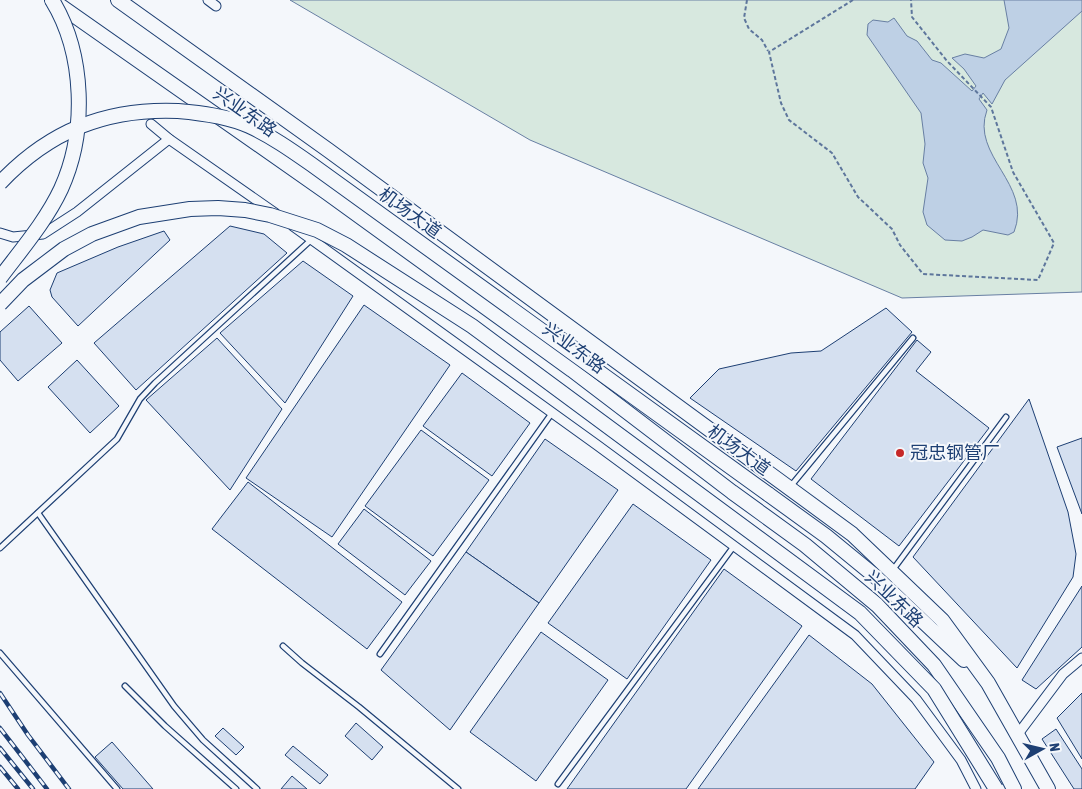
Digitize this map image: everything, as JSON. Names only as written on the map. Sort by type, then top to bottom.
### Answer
[{"type":"main road","points":[[0,278],[44,217],[60,190],[68,171],[76,136],[78,101],[74,62],[63,22],[52,0]]},
{"type":"main road","name":"兴业东路","points":[[52,0],[326,192],[572,370],[805,545],[877,605],[934,665],[998,758],[1014,789]]},
{"type":"main road","name":"兴业东路","points":[[118,0],[320,144],[852,534],[942,620],[988,683],[1048,789]]},
{"type":"main road","name":"机场大道","points":[[0,184],[16,166],[39,148],[61,134],[105,117],[155,110],[210,114],[248,125],[282,144],[311,164],[826,536],[876,577],[988,683]]},
{"type":"main road","points":[[0,304],[23,280],[64,249],[92,234],[139,217],[190,209],[218,208],[270,215],[317,230],[346,245],[472,326],[860,612],[934,689],[996,789]]},
{"type":"street","points":[[208,0],[216,6]]},
{"type":"street","points":[[151,124],[169,139],[553,412],[855,635],[916,699],[961,760],[974,788]]},
{"type":"street","points":[[0,233],[13,237],[43,234],[77,212],[169,139]]},
{"type":"street","points":[[1018,734],[1063,674],[1082,658]]},
{"type":"lane","points":[[0,548],[117,439],[140,399],[155,383],[312,239]]},
{"type":"lane","points":[[789,488],[913,338]]},
{"type":"lane","points":[[380,654],[553,412]]},
{"type":"lane","points":[[892,572],[1006,416]]},
{"type":"lane","points":[[38,513],[174,706],[203,740],[257,789]]},
{"type":"lane","points":[[558,784],[734,546]]},
{"type":"lane","points":[[283,646],[302,664],[359,707],[458,789]]},
{"type":"lane","points":[[0,653],[117,789]]},
{"type":"lane","points":[[125,686],[165,726],[236,789]]},
{"type":"path","points":[[747,0],[744,18],[746,24],[749,30],[762,40],[768,52],[781,103],[789,120],[832,153],[858,197],[892,229],[900,244],[923,274],[1038,280],[1054,242],[1013,172],[991,108],[947,60],[912,17],[911,0]]},
{"type":"path","points":[[768,52],[853,0]]},
{"type":"shaded area","points":[[290,0],[1082,0],[1082,292],[902,298],[530,140]]},
{"type":"water","points":[[1004,0],[1082,0],[1082,11],[1005,80],[992,104],[983,93],[979,99],[987,110],[984,126],[987,142],[1015,199],[1018,215],[1014,232],[1008,235],[983,230],[962,241],[945,240],[927,225],[923,212],[928,178],[923,163],[925,144],[921,113],[867,35],[868,24],[873,20],[888,22],[894,18],[907,36],[917,41],[932,60],[941,63],[972,91],[976,86],[964,69],[952,58],[965,54],[984,58],[1001,49],[1009,28]]},
{"type":"building","points":[[230,226],[264,234],[287,253],[136,390],[94,343]]},
{"type":"building","points":[[164,231],[170,240],[78,326],[52,297],[50,290],[57,273],[118,247]]},
{"type":"building","points":[[303,261],[353,296],[285,403],[220,333]]},
{"type":"building","points":[[364,305],[450,365],[332,537],[246,478]]},
{"type":"building","points":[[29,306],[62,343],[18,381],[0,360],[0,332]]},
{"type":"building","points":[[886,308],[912,332],[796,471],[690,398],[719,369],[791,353],[821,351]]},
{"type":"building","points":[[217,338],[282,409],[230,490],[146,400]]},
{"type":"building","name":"冠忠钢管厂","points":[[917,340],[931,352],[916,371],[989,428],[899,546],[811,479]]},
{"type":"building","points":[[77,360],[119,406],[90,433],[48,387]]},
{"type":"building","points":[[462,373],[530,423],[492,476],[423,426]]},
{"type":"building","points":[[1029,399],[1068,512],[1076,554],[1073,577],[1017,668],[913,557]]},
{"type":"building","points":[[421,430],[489,480],[433,556],[365,506]]},
{"type":"building","points":[[1082,438],[1082,514],[1057,447]]},
{"type":"building","points":[[545,439],[618,490],[539,603],[466,552]]},
{"type":"building","points":[[248,482],[402,602],[367,649],[212,529]]},
{"type":"building","points":[[633,504],[711,560],[627,679],[548,623]]},
{"type":"building","points":[[364,509],[431,561],[405,595],[338,544]]},
{"type":"building","points":[[466,552],[539,603],[450,730],[381,670]]},
{"type":"building","points":[[724,569],[802,626],[686,789],[567,789]]},
{"type":"building","points":[[1082,586],[1082,647],[1036,689],[1022,680]]},
{"type":"building","points":[[541,632],[608,680],[536,781],[470,732]]},
{"type":"building","points":[[809,635],[872,684],[934,762],[915,789],[698,789]]},
{"type":"building","points":[[1082,693],[1082,759],[1057,718]]},
{"type":"building","points":[[356,723],[383,747],[372,760],[345,736]]},
{"type":"building","points":[[223,728],[244,747],[236,755],[215,736]]},
{"type":"building","points":[[1056,729],[1082,769],[1082,789],[1074,789],[1042,739]]},
{"type":"building","points":[[112,742],[153,789],[123,789],[95,757]]},
{"type":"building","points":[[293,746],[328,775],[320,784],[285,755]]},
{"type":"building","points":[[292,776],[307,789],[281,789]]},
{"type":"railway","points":[[0,693],[28,735],[69,789]]},
{"type":"railway","points":[[0,728],[47,789]]},
{"type":"railway","points":[[0,748],[33,789]]},
{"type":"railway","points":[[0,767],[18,789]]},
{"type":"place","name":"冠忠钢管厂","points":[[900,453]]}]
